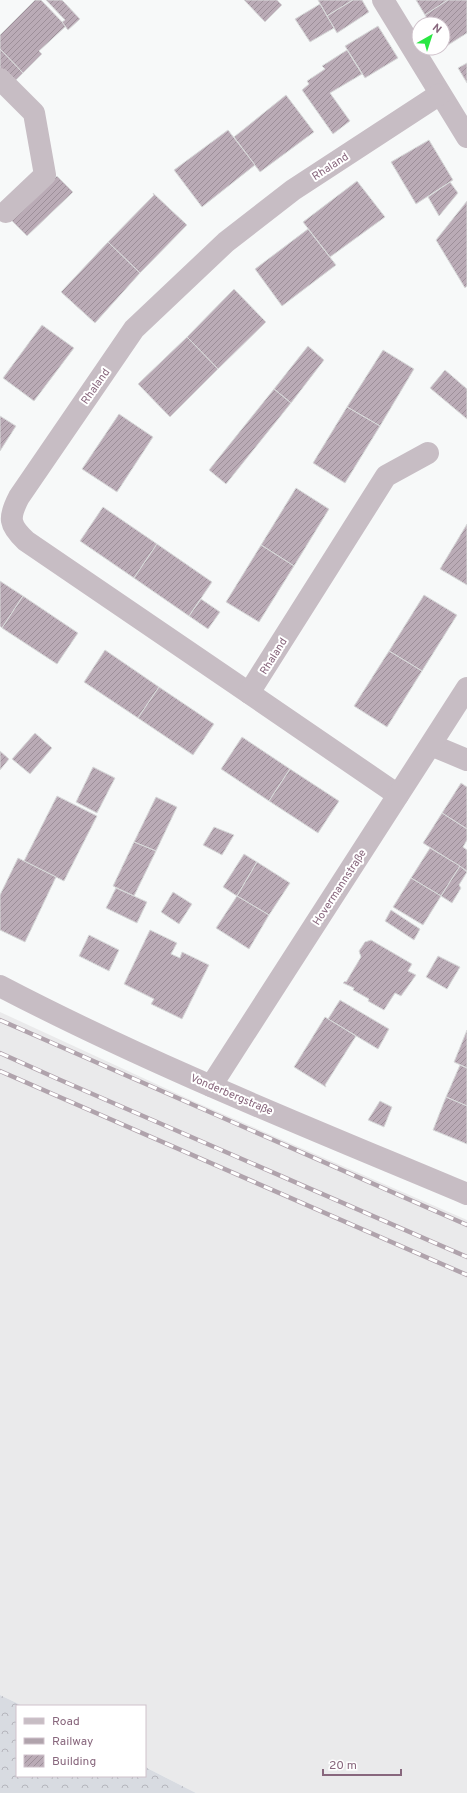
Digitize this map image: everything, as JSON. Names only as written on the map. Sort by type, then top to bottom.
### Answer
[{"type":"street","points":[[384,0],[467,137]]},
{"type":"street","points":[[0,79],[34,113],[45,175],[6,212]]},
{"type":"street","name":"Rhaland","points":[[398,795],[26,542],[11,522],[12,510],[19,497],[134,329],[226,242],[293,190],[440,94]]},
{"type":"street","name":"Rhaland","points":[[249,693],[386,476],[428,453]]},
{"type":"street","name":"Hovermannstraße","points":[[211,1086],[467,688]]},
{"type":"street","points":[[431,745],[467,760]]},
{"type":"street","name":"Vonderbergstraße","points":[[0,986],[40,1008],[211,1086],[467,1194]]},
{"type":"shaded area","points":[[0,1012],[193,1101],[467,1220],[467,1793],[196,1793],[146,1768],[146,1705],[21,1705],[0,1695]]},
{"type":"green space","points":[[0,1695],[21,1705],[16,1705],[16,1777],[146,1777],[146,1768],[196,1793],[0,1793]]},
{"type":"building","points":[[35,0],[41,0],[66,26],[39,51],[42,54],[23,73],[0,49],[0,35]]},
{"type":"building","points":[[46,0],[62,0],[80,19],[68,30],[62,22],[65,20]]},
{"type":"building","points":[[244,0],[277,0],[282,5],[265,22]]},
{"type":"building","points":[[318,0],[353,0],[327,16]]},
{"type":"building","points":[[353,0],[362,0],[369,12],[337,33],[327,16]]},
{"type":"building","points":[[416,0],[448,0],[425,15]]},
{"type":"building","points":[[448,0],[467,0],[467,33],[451,43],[451,16],[425,15]]},
{"type":"building","points":[[320,4],[334,28],[310,42],[295,19]]},
{"type":"building","points":[[378,26],[398,58],[365,78],[345,46]]},
{"type":"building","points":[[0,49],[23,73],[12,84],[0,71]]},
{"type":"building","points":[[347,50],[362,74],[330,93],[350,121],[333,134],[302,90],[309,84],[307,81],[325,69],[322,66]]},
{"type":"building","points":[[467,63],[467,83],[458,68]]},
{"type":"building","points":[[286,95],[314,132],[260,172],[234,137]]},
{"type":"building","points":[[228,130],[255,165],[202,207],[174,170]]},
{"type":"building","points":[[429,140],[453,180],[416,204],[391,162]]},
{"type":"building","points":[[57,176],[73,192],[27,236],[11,220]]},
{"type":"building","points":[[357,181],[385,217],[330,257],[303,222]]},
{"type":"building","points":[[450,182],[458,193],[439,216],[428,197]]},
{"type":"building","points":[[153,193],[187,225],[140,273],[108,242],[154,195]]},
{"type":"building","points":[[467,201],[467,286],[465,288],[436,240]]},
{"type":"building","points":[[308,229],[336,265],[282,306],[255,269]]},
{"type":"building","points":[[108,242],[140,273],[95,323],[61,292]]},
{"type":"building","points":[[234,289],[266,322],[218,369],[187,337]]},
{"type":"building","points":[[42,325],[74,348],[34,401],[3,378]]},
{"type":"building","points":[[187,337],[218,369],[170,417],[138,384]]},
{"type":"building","points":[[308,346],[324,360],[291,403],[274,389]]},
{"type":"building","points":[[383,350],[414,369],[380,426],[347,407]]},
{"type":"building","points":[[445,370],[467,389],[467,419],[430,388]]},
{"type":"building","points":[[274,389],[291,403],[226,484],[209,470]]},
{"type":"building","points":[[347,407],[380,426],[345,483],[313,463]]},
{"type":"building","points":[[119,414],[153,437],[117,492],[82,469]]},
{"type":"building","points":[[0,416],[16,426],[0,451]]},
{"type":"building","points":[[296,488],[329,509],[294,566],[261,545]]},
{"type":"building","points":[[103,507],[157,544],[134,578],[80,541]]},
{"type":"building","points":[[467,524],[467,585],[440,569]]},
{"type":"building","points":[[157,544],[212,582],[189,616],[134,578]]},
{"type":"building","points":[[261,545],[294,566],[259,622],[226,602]]},
{"type":"building","points":[[0,581],[23,596],[2,628],[0,626]]},
{"type":"building","points":[[424,595],[457,615],[422,671],[389,651]]},
{"type":"building","points":[[23,596],[78,633],[57,664],[2,628]]},
{"type":"building","points":[[201,599],[220,612],[208,629],[189,616]]},
{"type":"building","points":[[105,650],[159,687],[138,718],[84,682]]},
{"type":"building","points":[[389,651],[422,671],[387,727],[354,706]]},
{"type":"building","points":[[159,687],[214,724],[193,755],[138,718]]},
{"type":"building","points":[[35,733],[52,748],[30,774],[12,759]]},
{"type":"building","points":[[242,737],[290,769],[269,801],[221,769]]},
{"type":"building","points":[[0,751],[9,759],[0,770]]},
{"type":"building","points":[[93,767],[115,778],[97,813],[76,802]]},
{"type":"building","points":[[290,769],[339,801],[318,833],[269,801]]},
{"type":"building","points":[[461,783],[467,787],[467,829],[442,813]]},
{"type":"building","points":[[57,796],[97,816],[64,881],[24,861]]},
{"type":"building","points":[[156,797],[177,807],[156,851],[134,842]]},
{"type":"building","points":[[442,813],[467,829],[467,840],[463,847],[467,850],[467,871],[423,843]]},
{"type":"building","points":[[214,827],[234,835],[222,855],[203,845]]},
{"type":"building","points":[[134,842],[156,851],[134,896],[113,886]]},
{"type":"building","points":[[430,848],[460,866],[441,896],[411,878]]},
{"type":"building","points":[[244,854],[257,862],[237,896],[223,887]]},
{"type":"building","points":[[18,858],[56,877],[25,942],[0,930],[0,895]]},
{"type":"building","points":[[257,862],[290,883],[269,915],[237,896]]},
{"type":"building","points":[[460,866],[467,872],[459,885],[461,888],[452,903],[441,896]]},
{"type":"building","points":[[411,878],[441,896],[423,925],[393,907]]},
{"type":"building","points":[[116,888],[147,902],[137,923],[106,908]]},
{"type":"building","points":[[173,892],[192,904],[179,924],[161,912]]},
{"type":"building","points":[[237,896],[269,915],[249,949],[216,928]]},
{"type":"building","points":[[391,910],[420,929],[414,940],[385,921]]},
{"type":"building","points":[[150,930],[177,943],[171,954],[180,958],[182,952],[209,965],[182,1019],[151,1004],[154,999],[124,984]]},
{"type":"building","points":[[89,935],[119,950],[109,971],[79,956]]},
{"type":"building","points":[[371,940],[412,964],[408,971],[416,975],[401,996],[395,993],[384,1010],[353,990],[354,988],[343,983],[345,981],[346,982],[361,957],[359,951],[365,942]]},
{"type":"building","points":[[438,956],[460,967],[447,989],[426,977]]},
{"type":"building","points":[[340,1000],[389,1029],[378,1049],[328,1019]]},
{"type":"building","points":[[325,1017],[356,1036],[325,1085],[326,1087],[294,1067]]},
{"type":"building","points":[[467,1030],[467,1068],[454,1062]]},
{"type":"building","points":[[460,1065],[467,1068],[467,1106],[446,1097]]},
{"type":"building","points":[[446,1097],[467,1106],[467,1144],[433,1130]]},
{"type":"building","points":[[380,1101],[392,1107],[384,1127],[368,1120]]},
{"type":"railway","points":[[0,1020],[467,1225]]},
{"type":"railway","points":[[0,1053],[467,1257]]},
{"type":"railway","points":[[0,1071],[467,1275]]}]
